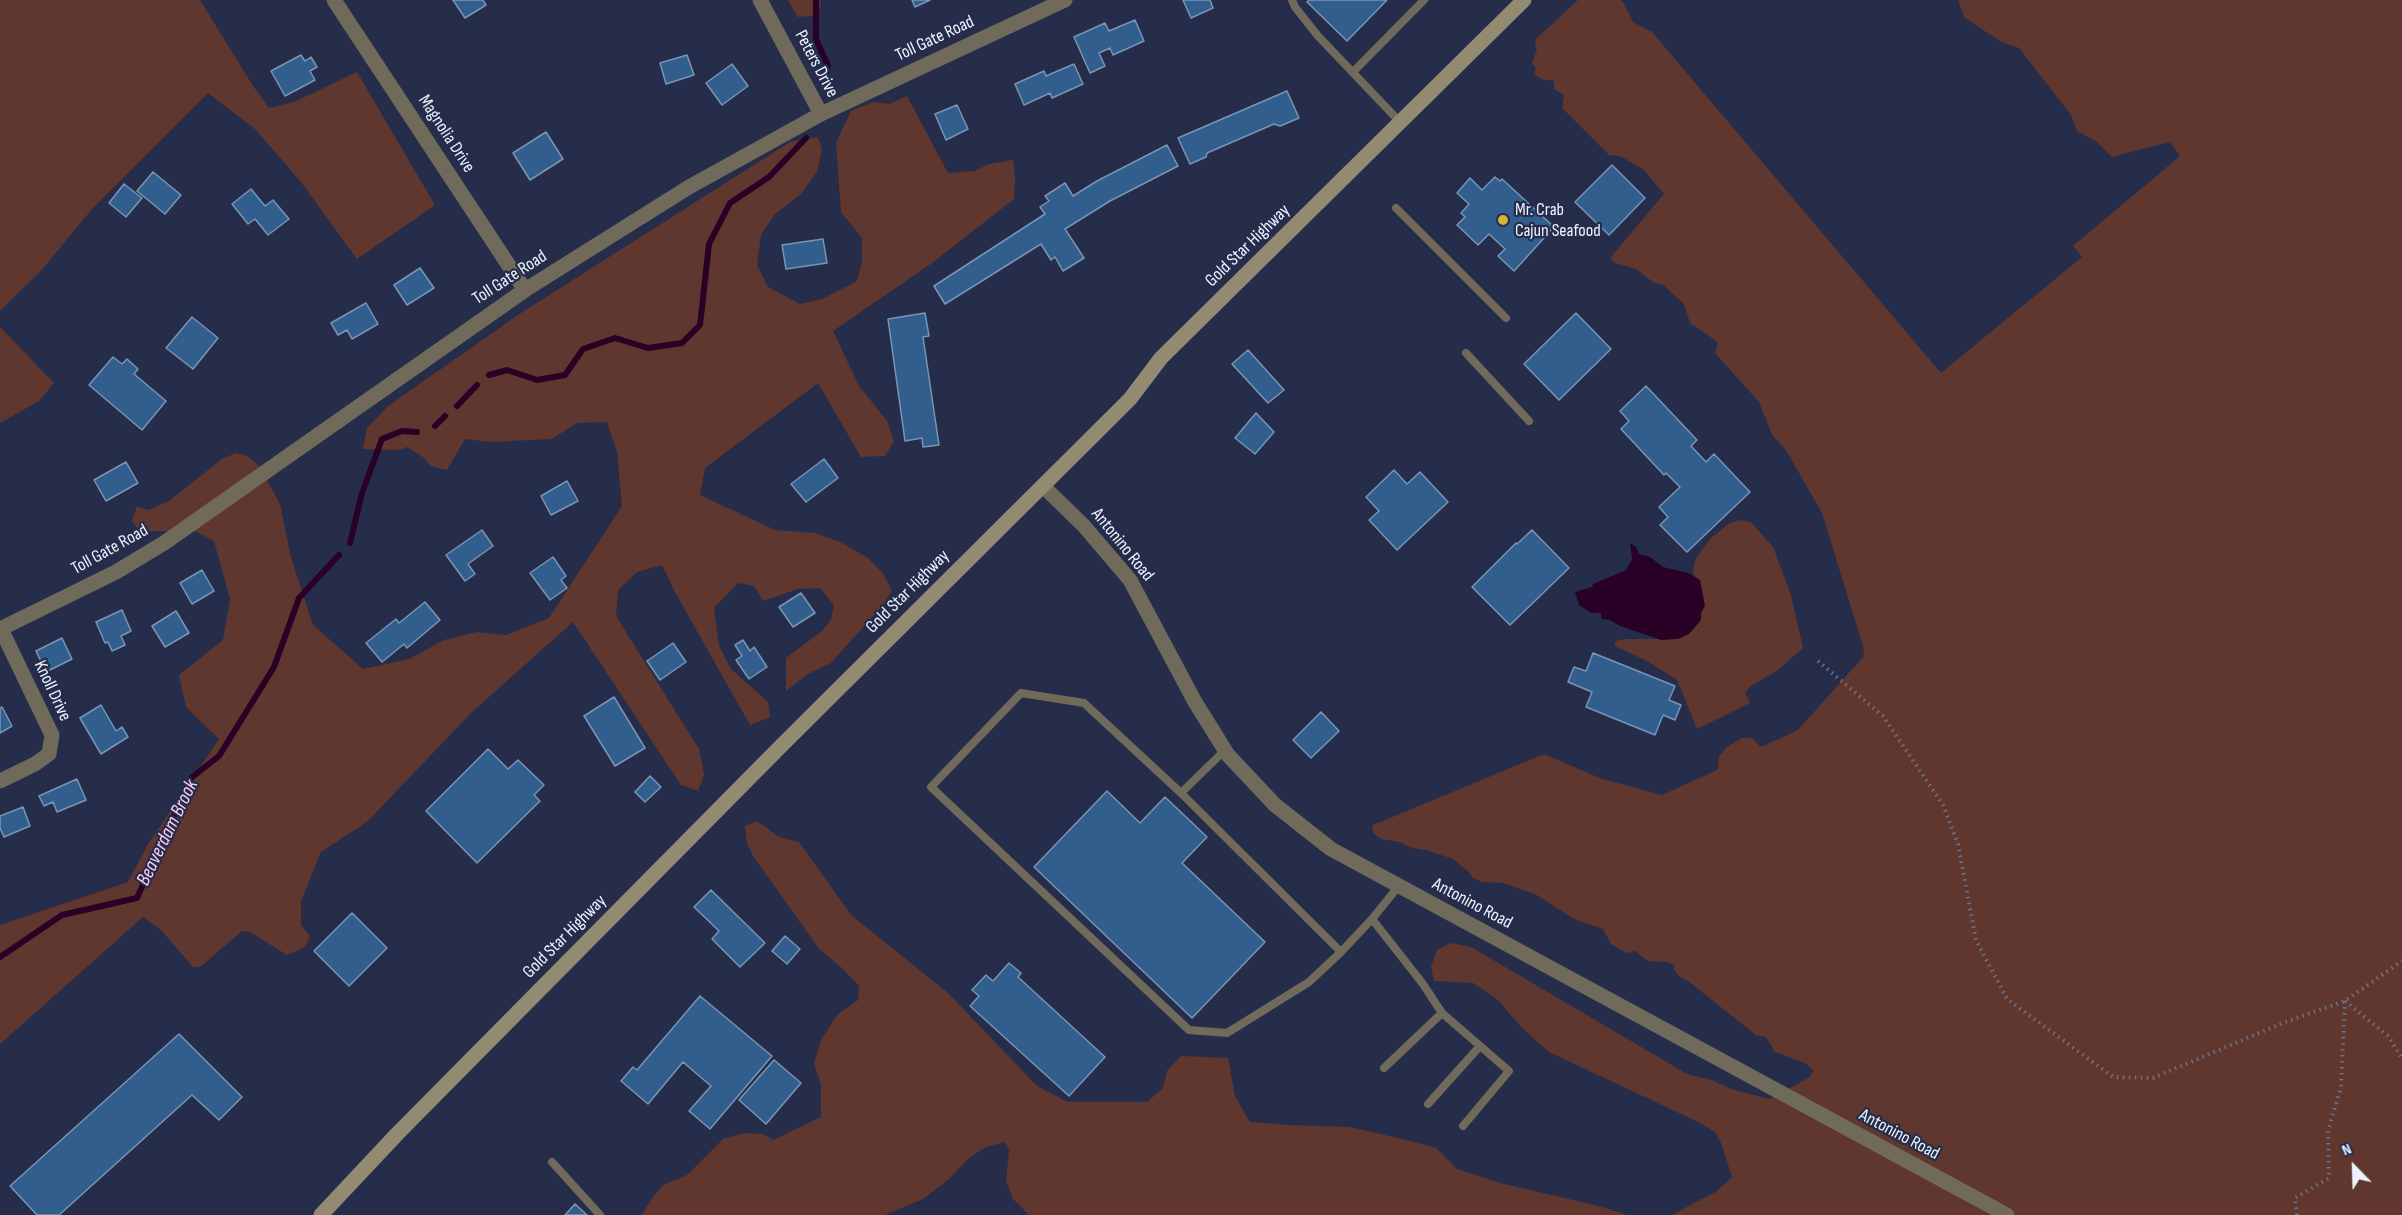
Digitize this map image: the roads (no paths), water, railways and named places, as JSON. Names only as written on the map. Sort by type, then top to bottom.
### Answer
[{"type":"main road","name":"Gold Star Highway","points":[[321,1215],[431,1100],[782,744],[1130,399],[1161,358],[1524,0]]},
{"type":"street","name":"Magnolia Drive","points":[[334,0],[525,290]]},
{"type":"street","name":"Peters Drive","points":[[760,0],[821,114]]},
{"type":"street","name":"Toll Gate Road","points":[[0,629],[116,572],[164,543],[525,290],[690,187],[821,114],[1065,0]]},
{"type":"street","name":"Antonino Road","points":[[1043,486],[1084,526],[1130,580],[1195,702],[1226,750],[1275,805],[1331,849],[2007,1215]]},
{"type":"street","name":"Knoll Drive","points":[[0,629],[52,735],[49,754],[0,781]]},
{"type":"lane","points":[[1292,0],[1294,8],[1318,36],[1401,123]]},
{"type":"lane","points":[[1353,71],[1424,0]]},
{"type":"lane","points":[[1396,208],[1506,318]]},
{"type":"lane","points":[[1466,353],[1529,420]]},
{"type":"lane","points":[[1341,952],[1181,793],[1084,703],[1021,693],[931,787],[1189,1030],[1227,1033],[1308,982],[1341,952],[1398,887]]},
{"type":"lane","points":[[1181,793],[1226,750]]},
{"type":"lane","points":[[1372,919],[1423,984],[1442,1013],[1509,1071],[1463,1126]]},
{"type":"lane","points":[[1384,1068],[1442,1013]]},
{"type":"lane","points":[[1428,1104],[1480,1046]]},
{"type":"lane","points":[[552,1162],[600,1215]]},
{"type":"waterway","name":"Beaverdam Brook","points":[[816,0],[816,39],[828,66]]},
{"type":"waterway","name":"Beaverdam Brook","points":[[489,375],[507,370],[537,380],[565,375],[583,349],[615,338],[648,348],[682,343],[700,325],[709,244],[730,203],[769,177],[806,138]]},
{"type":"waterway","name":"Beaverdam Brook","points":[[457,406],[477,385]]},
{"type":"waterway","name":"Beaverdam Brook","points":[[435,426],[445,416]]},
{"type":"waterway","name":"Beaverdam Brook","points":[[350,543],[362,493],[382,439],[402,431],[417,432]]},
{"type":"waterway","name":"Beaverdam Brook","points":[[0,957],[62,915],[137,898],[191,778],[219,756],[274,667],[299,598],[339,555]]},
{"type":"place","name":"Mr. Crab Cajun Seafood","points":[[1503,220]]}]
